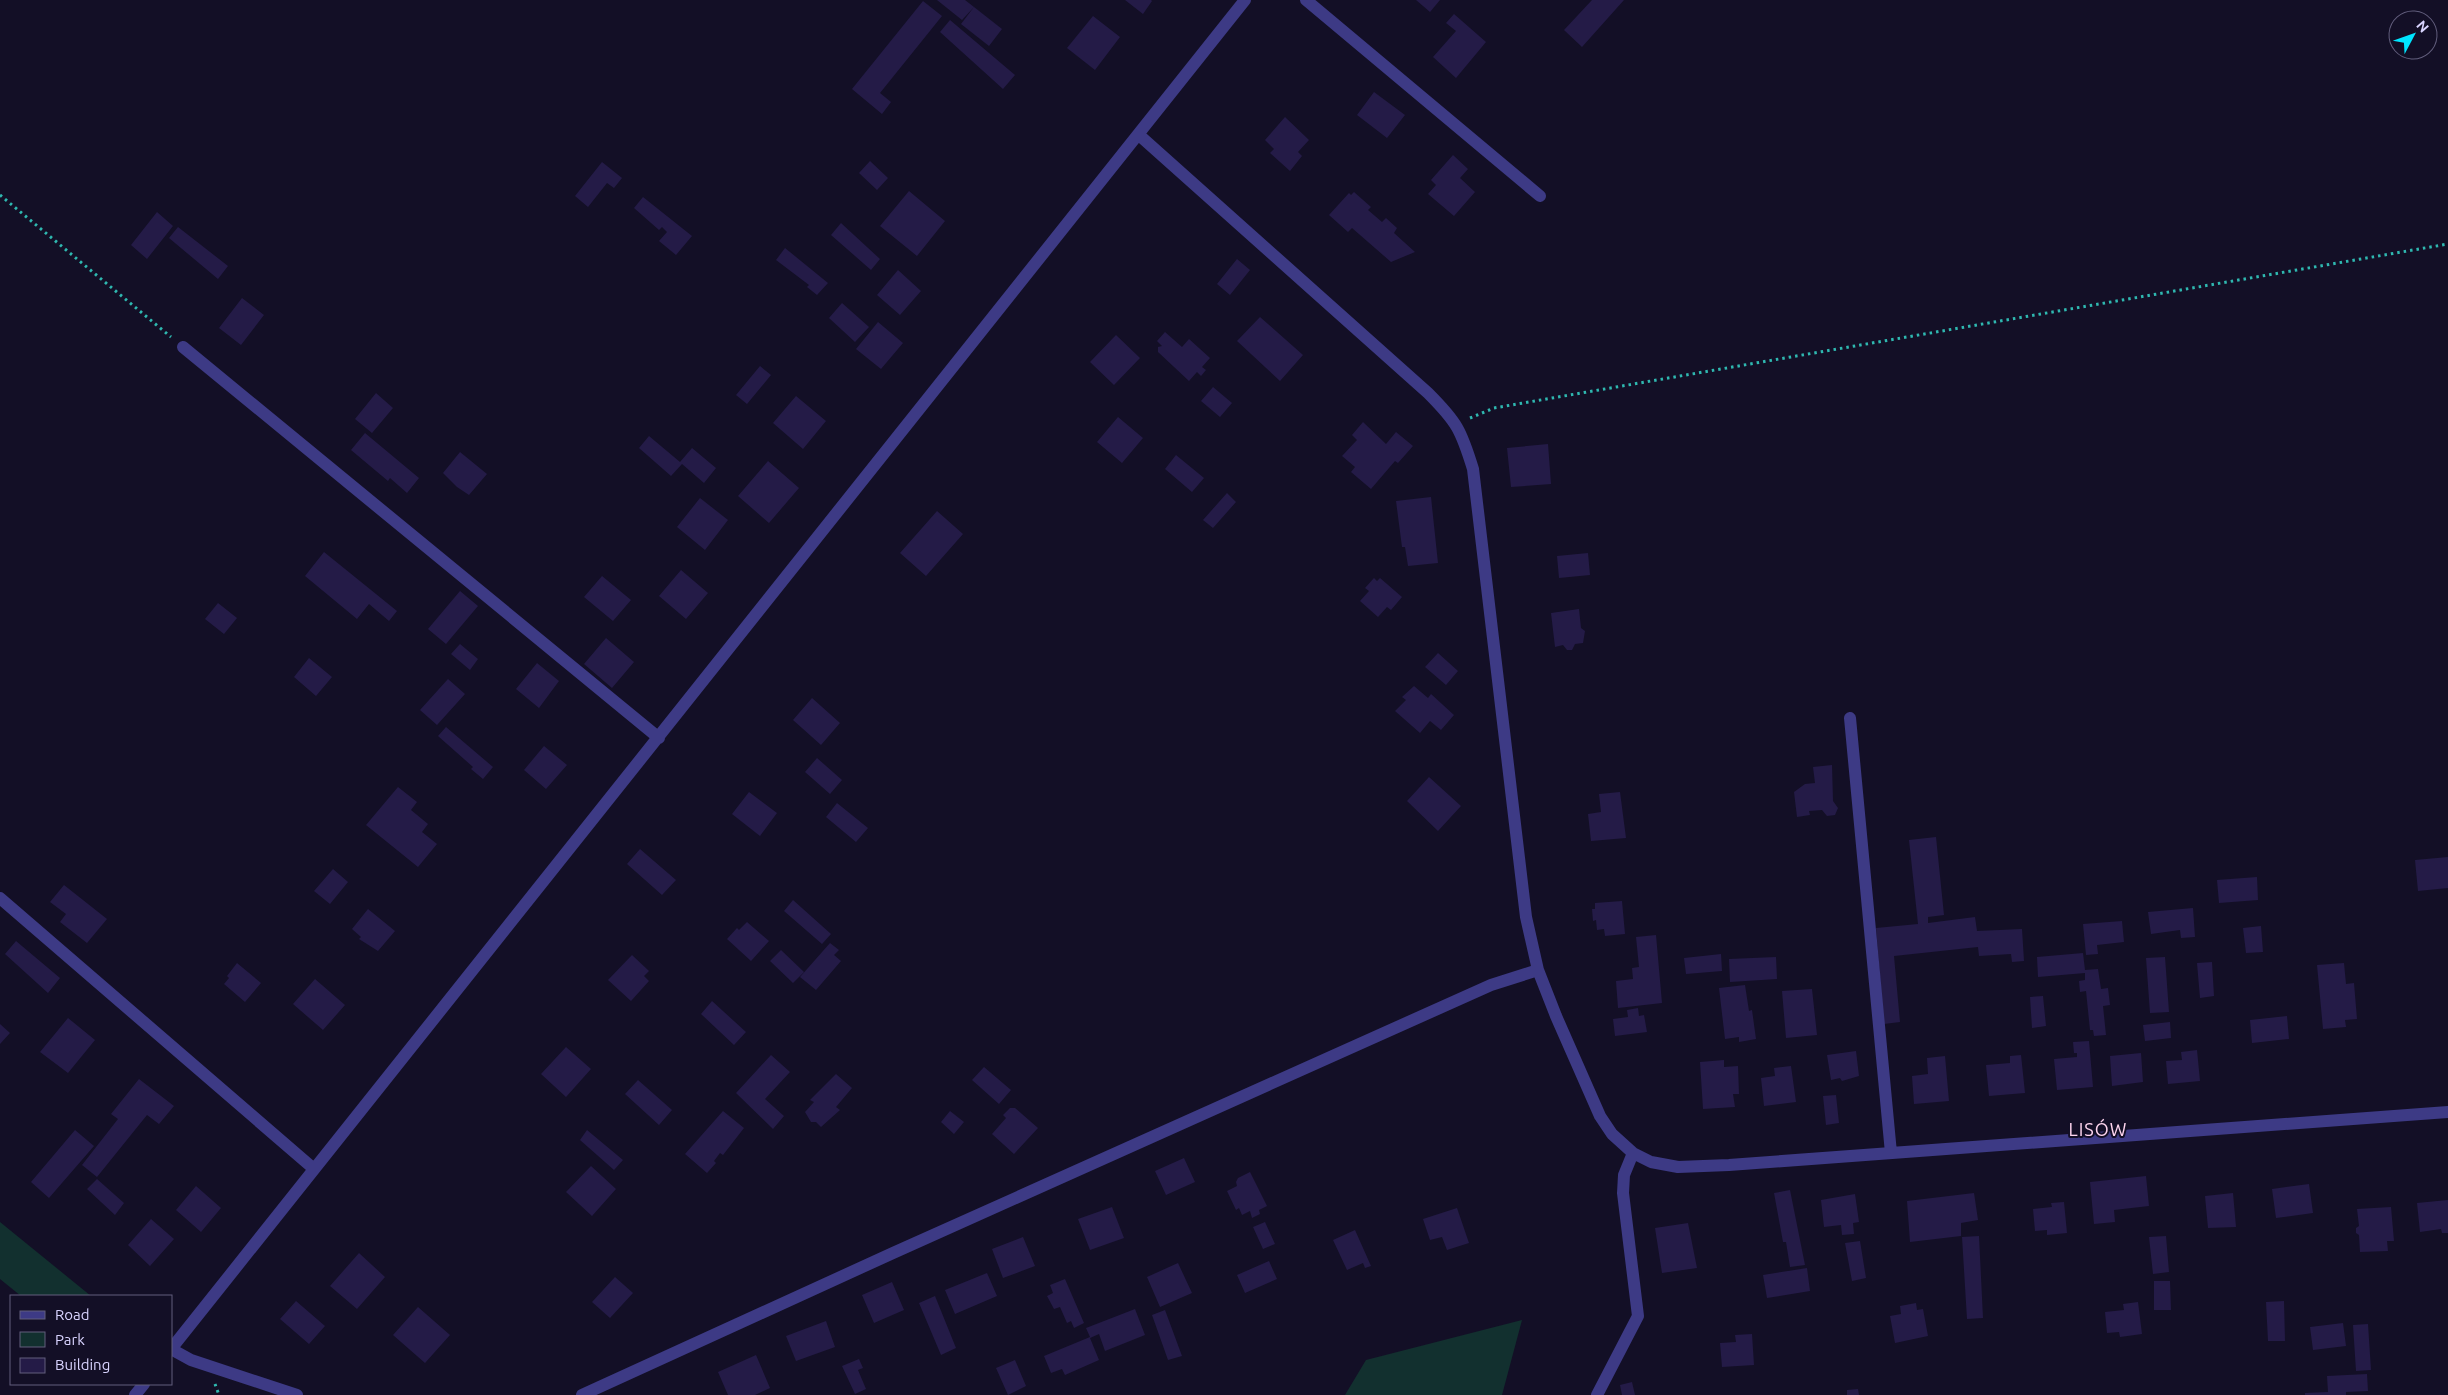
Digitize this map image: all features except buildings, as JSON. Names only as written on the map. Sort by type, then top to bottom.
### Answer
[{"type":"street","points":[[172,1348],[660,738],[1245,0]]},
{"type":"street","points":[[1306,0],[1540,196]]},
{"type":"street","points":[[1139,135],[1428,393],[1461,430],[1473,469],[1526,917],[1538,970],[1600,1116],[1612,1134],[1633,1153],[1651,1162],[1678,1167],[2448,1112]]},
{"type":"street","points":[[183,347],[660,738]]},
{"type":"street","points":[[1850,718],[1891,1153]]},
{"type":"street","points":[[0,898],[314,1169]]},
{"type":"street","points":[[582,1395],[893,1252],[1473,993],[1538,970]]},
{"type":"street","points":[[1597,1395],[1638,1316],[1623,1193],[1624,1175],[1633,1153]]},
{"type":"street","points":[[172,1350],[184,1357],[297,1395]]},
{"type":"street","points":[[135,1395],[143,1385]]},
{"type":"path","points":[[0,195],[183,347]]},
{"type":"path","points":[[1456,424],[1494,408],[2448,244]]},
{"type":"green space","points":[[0,1222],[90,1295],[20,1295],[0,1279]]},
{"type":"green space","points":[[1522,1320],[1502,1395],[1345,1395],[1366,1360]]},
{"type":"district","name":"LISÓW","points":[[2098,1130]]}]
